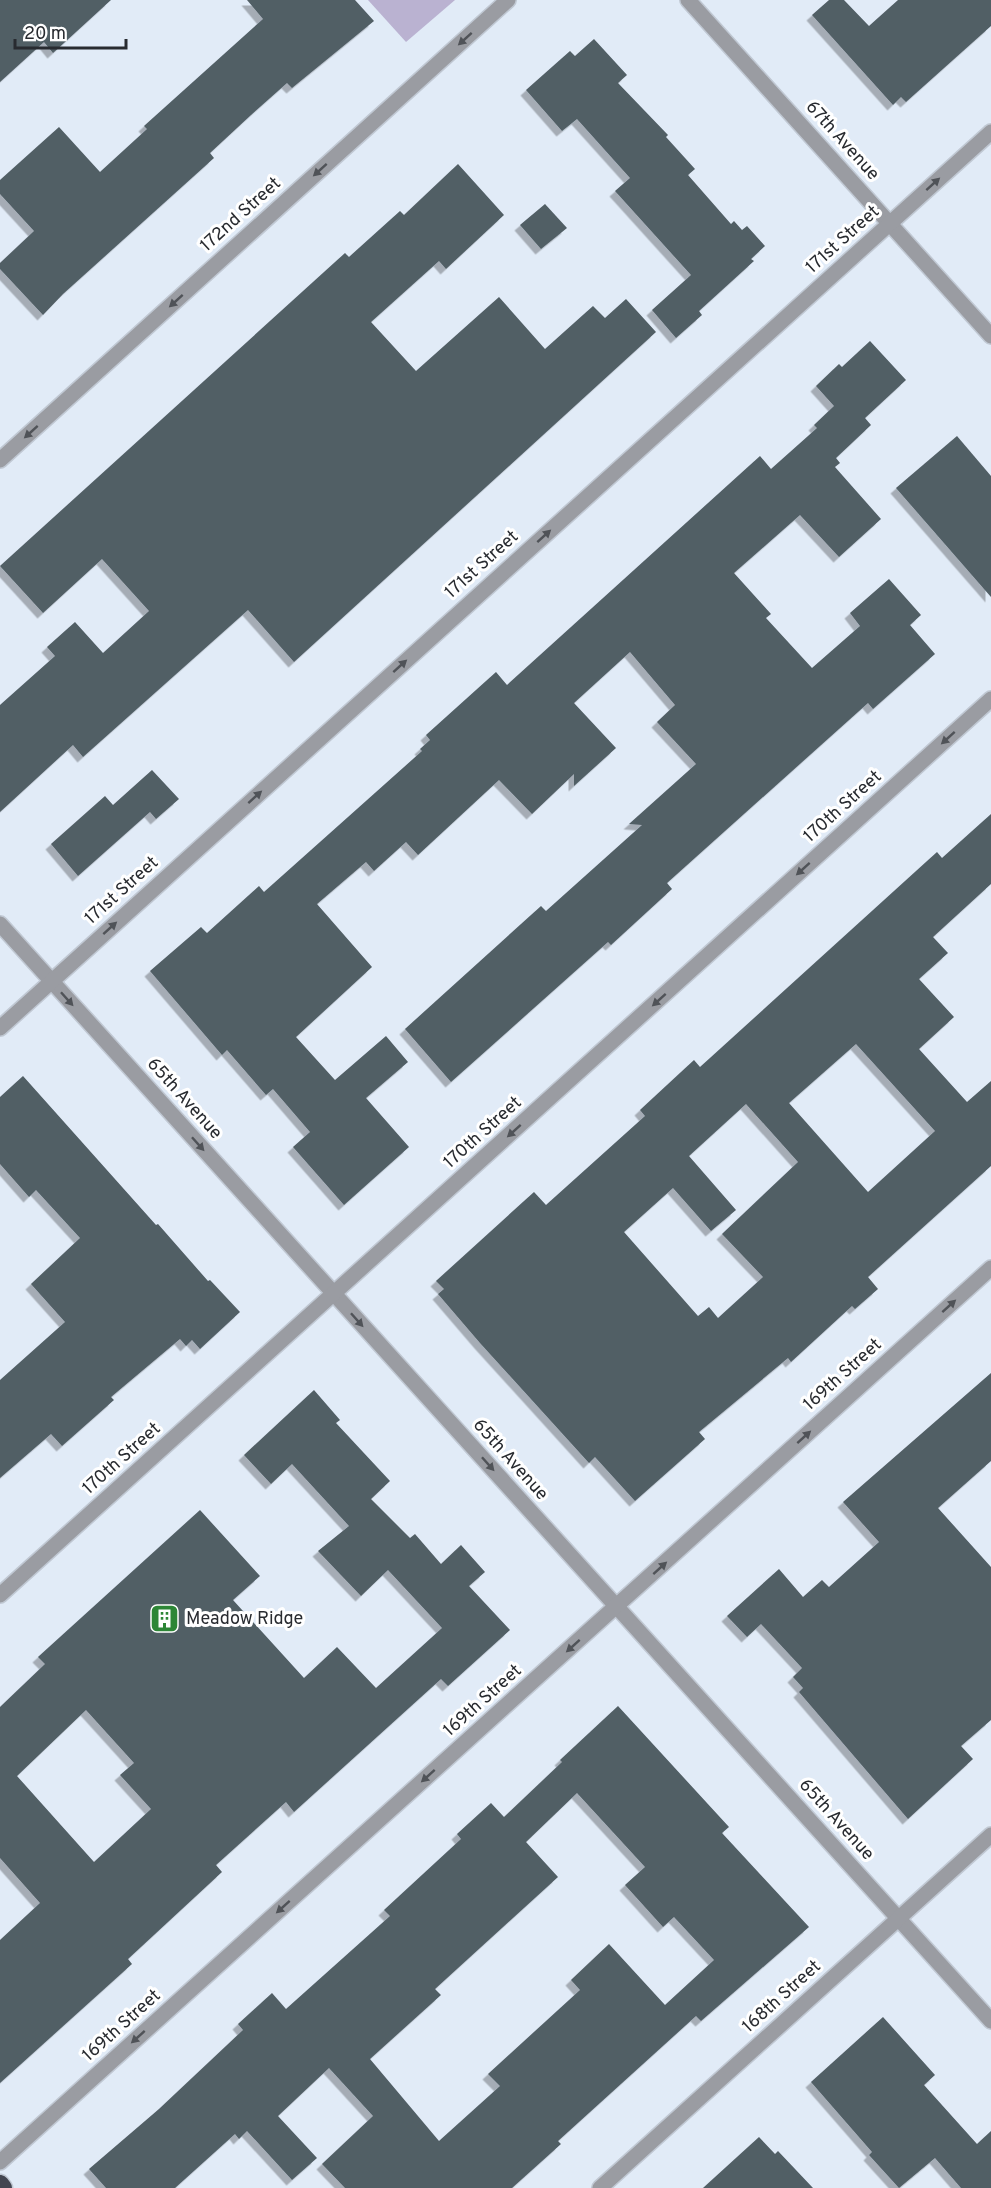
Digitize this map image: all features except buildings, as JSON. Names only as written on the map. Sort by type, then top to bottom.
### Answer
[{"type":"highway","points":[[0,2184],[3,2188]]},
{"type":"street","name":"172nd Street","points":[[0,460],[508,0]]},
{"type":"street","name":"67th Avenue","points":[[688,0],[991,336]]},
{"type":"street","name":"171st Street","points":[[0,1028],[991,132]]},
{"type":"street","name":"170th Street","points":[[0,1595],[991,699]]},
{"type":"street","name":"65th Avenue","points":[[0,924],[991,2021]]},
{"type":"street","name":"169th Street","points":[[0,2162],[991,1268]]},
{"type":"street","name":"168th Street","points":[[600,2188],[991,1836]]},
{"type":"shaded area","points":[[368,0],[455,0],[406,42]]},
{"type":"place","name":"Meadow Ridge","points":[[165,1619]]}]
